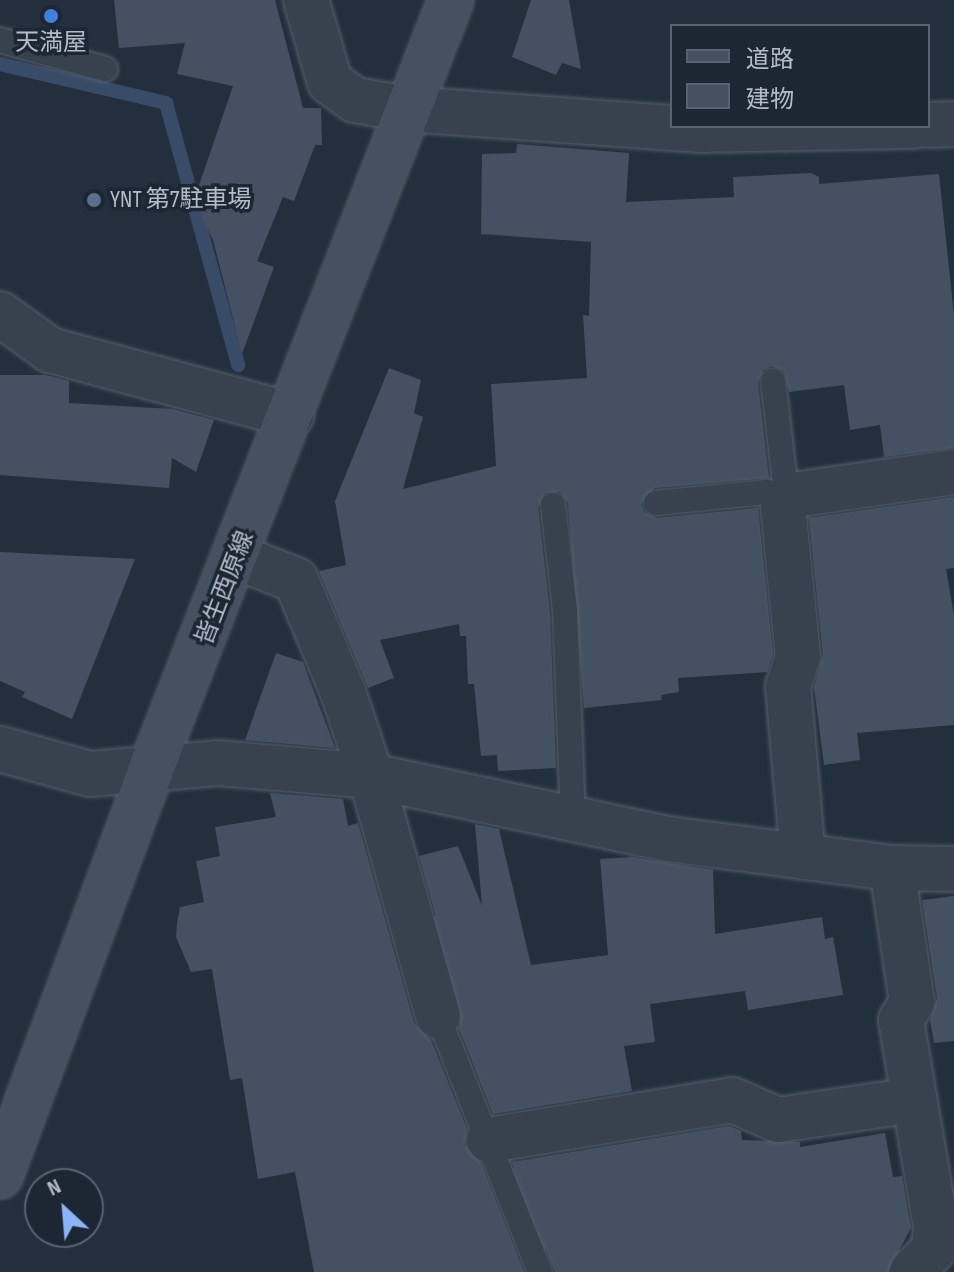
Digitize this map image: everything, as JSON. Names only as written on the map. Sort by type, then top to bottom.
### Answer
[{"type":"main road","name":"皆生西原線","points":[[0,1176],[151,769],[237,557],[451,0]]},
{"type":"street","points":[[306,0],[330,82],[355,100],[407,109],[670,128]]},
{"type":"street","points":[[930,125],[954,124]]},
{"type":"street","points":[[673,128],[808,128]]},
{"type":"street","points":[[0,314],[50,350],[291,415]]},
{"type":"street","points":[[803,857],[788,687],[798,657],[783,514],[787,500],[812,491],[954,472]]},
{"type":"street","points":[[237,557],[296,580],[371,776],[438,1016]]},
{"type":"street","points":[[0,749],[90,774],[218,763],[371,776],[573,822],[892,868],[954,869]]},
{"type":"street","points":[[892,868],[912,1002],[901,1020],[936,1240],[927,1261],[912,1272]]},
{"type":"street","points":[[489,1140],[732,1100],[778,1120],[914,1100]]},
{"type":"lane","points":[[0,40],[105,69]]},
{"type":"lane","points":[[656,503],[767,492],[787,500],[773,381]]},
{"type":"lane","points":[[553,505],[565,611],[573,822]]},
{"type":"lane","points":[[438,1016],[540,1272]]},
{"type":"building","points":[[114,0],[275,0],[303,108],[321,108],[322,145],[315,145],[294,201],[283,197],[257,261],[274,267],[242,354],[213,240],[194,200],[233,86],[177,74],[185,43],[119,48]]},
{"type":"building","points":[[531,0],[569,0],[581,69],[562,63],[556,75],[512,57]]},
{"type":"building","points":[[517,144],[629,153],[626,202],[734,197],[733,177],[811,173],[819,177],[819,184],[939,174],[954,315],[954,448],[884,457],[880,425],[850,430],[844,385],[789,392],[784,371],[772,366],[763,370],[758,383],[769,478],[655,488],[641,504],[644,512],[657,518],[758,508],[773,654],[767,672],[678,678],[679,692],[661,695],[662,700],[584,708],[568,503],[560,492],[545,493],[538,507],[550,612],[556,768],[498,771],[497,755],[481,756],[474,684],[468,684],[466,636],[460,636],[459,624],[380,640],[394,678],[368,688],[319,571],[346,565],[335,501],[389,368],[421,380],[414,413],[423,417],[403,489],[496,466],[491,384],[587,378],[583,315],[589,316],[591,242],[481,234],[482,154],[516,153]]},
{"type":"building","points":[[0,375],[45,375],[69,381],[69,403],[172,409],[214,420],[196,472],[172,458],[169,488],[0,475]]},
{"type":"building","points":[[954,497],[954,568],[946,569],[954,615],[954,725],[857,733],[860,760],[824,765],[814,687],[823,655],[809,518]]},
{"type":"building","points":[[0,552],[135,559],[72,719],[22,697],[25,692],[0,681]]},
{"type":"building","points":[[276,653],[303,662],[335,748],[245,740]]},
{"type":"building","points":[[270,793],[343,799],[348,826],[358,823],[414,1023],[431,1040],[467,1129],[465,1145],[481,1163],[524,1272],[314,1272],[295,1172],[258,1179],[242,1078],[230,1080],[212,969],[191,972],[176,937],[180,907],[204,902],[196,861],[220,856],[215,827],[276,817]]},
{"type":"building","points":[[475,824],[499,829],[531,965],[608,955],[600,859],[632,857],[713,870],[715,934],[822,917],[825,939],[833,937],[843,995],[748,1010],[745,991],[650,1004],[655,1042],[624,1046],[632,1091],[493,1114],[459,1028],[462,1009],[419,856],[458,846],[482,906]]},
{"type":"building","points":[[954,896],[954,1041],[934,1043],[930,1020],[937,998],[922,900]]},
{"type":"building","points":[[729,1126],[741,1131],[742,1140],[800,1142],[800,1147],[885,1133],[893,1177],[902,1176],[911,1228],[888,1272],[555,1272],[512,1162]]},
{"type":"waterway","points":[[0,64],[166,103],[238,365]]},
{"type":"waterway","points":[[434,923],[464,1013]]},
{"type":"waterway","points":[[517,1174],[541,1245]]},
{"type":"place","name":"天満屋","points":[[51,16]]},
{"type":"place","name":"YNT 第7駐車場","points":[[94,200]]}]
